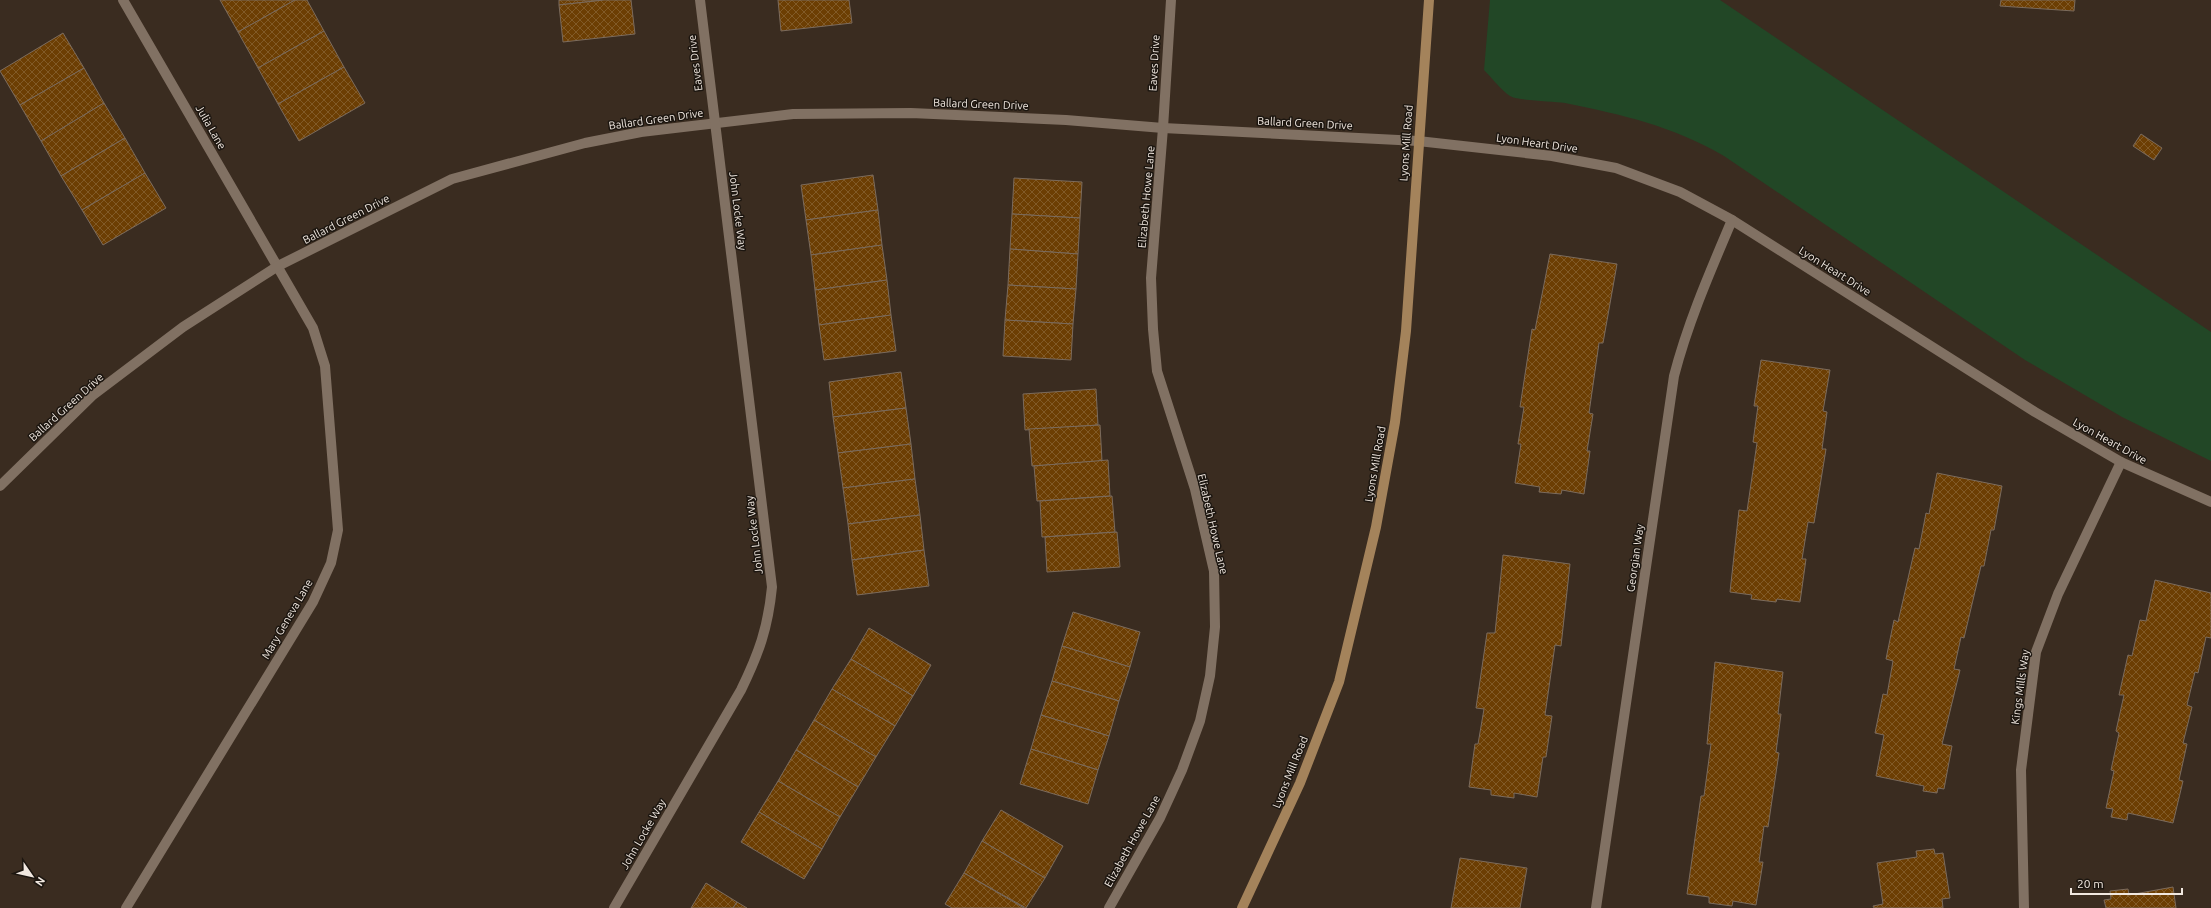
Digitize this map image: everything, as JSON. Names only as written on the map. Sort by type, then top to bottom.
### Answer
[{"type":"main road","name":"Lyons Mill Road","points":[[1242,908],[1300,783],[1338,682],[1376,527],[1395,422],[1406,331],[1429,0]]},
{"type":"street","name":"Julia Lane","points":[[123,0],[278,266]]},
{"type":"street","name":"Eaves Drive","points":[[700,0],[714,123]]},
{"type":"street","name":"Eaves Drive","points":[[1163,128],[1171,0]]},
{"type":"street","name":"Ballard Green Drive","points":[[0,486],[93,395],[183,327],[278,266],[452,179],[585,143],[714,123],[793,114],[911,113],[1066,120],[1163,128],[1418,141]]},
{"type":"street","name":"John Locke Way","points":[[614,908],[741,690],[758,656],[769,618],[772,587],[714,123]]},
{"type":"street","name":"Elizabeth Howe Lane","points":[[1109,908],[1160,818],[1182,770],[1200,721],[1215,627],[1214,571],[1195,489],[1156,371],[1151,278],[1163,128]]},
{"type":"street","name":"Lyon Heart Drive","points":[[1418,141],[1552,156],[1616,168],[1680,192],[1732,220],[2035,412],[2121,462],[2211,502]]},
{"type":"street","name":"Georgian Way","points":[[1596,908],[1674,376],[1683,340],[1696,304],[1732,220]]},
{"type":"street","name":"Mary Geneva Lane","points":[[126,908],[313,602],[331,563],[338,530],[325,366],[313,328],[278,266]]},
{"type":"street","name":"Kings Mills Way","points":[[2024,908],[2021,770],[2036,652],[2058,594],[2121,462]]},
{"type":"green space","points":[[1490,0],[1720,0],[2211,332],[2211,461],[2122,417],[2025,360],[1724,156],[1705,146],[1666,129],[1628,117],[1565,103],[1528,100],[1510,96],[1484,70]]},
{"type":"building","points":[[220,0],[295,0],[238,32]]},
{"type":"building","points":[[295,0],[307,0],[324,31],[258,68],[238,32]]},
{"type":"building","points":[[559,0],[604,0],[559,5]]},
{"type":"building","points":[[604,0],[631,0],[635,34],[563,42],[559,5]]},
{"type":"building","points":[[778,0],[849,0],[852,23],[781,31]]},
{"type":"building","points":[[2001,0],[2075,0],[2074,11],[2000,6]]},
{"type":"building","points":[[324,31],[344,67],[278,104],[258,68]]},
{"type":"building","points":[[63,33],[84,68],[20,105],[0,71]]},
{"type":"building","points":[[344,67],[365,103],[299,141],[278,104]]},
{"type":"building","points":[[84,68],[104,103],[41,141],[20,105]]},
{"type":"building","points":[[104,103],[125,138],[61,176],[41,141]]},
{"type":"building","points":[[2141,134],[2162,148],[2154,160],[2133,146]]},
{"type":"building","points":[[125,138],[145,173],[82,210],[61,176]]},
{"type":"building","points":[[145,173],[166,208],[103,245],[82,210]]},
{"type":"building","points":[[873,175],[878,210],[806,220],[801,185]]},
{"type":"building","points":[[1014,178],[1082,182],[1080,218],[1012,214]]},
{"type":"building","points":[[878,210],[882,245],[811,255],[806,220]]},
{"type":"building","points":[[1012,214],[1080,218],[1078,254],[1010,249]]},
{"type":"building","points":[[882,245],[887,280],[815,290],[811,255]]},
{"type":"building","points":[[1010,249],[1078,254],[1076,289],[1008,285]]},
{"type":"building","points":[[1550,254],[1617,264],[1603,343],[1599,343],[1589,413],[1593,414],[1587,451],[1590,451],[1584,494],[1562,490],[1561,494],[1539,492],[1540,487],[1515,483],[1521,444],[1518,444],[1524,407],[1520,407],[1532,329],[1535,330]]},
{"type":"building","points":[[887,280],[891,315],[819,325],[815,290]]},
{"type":"building","points":[[1008,285],[1076,289],[1073,324],[1005,320]]},
{"type":"building","points":[[891,315],[896,351],[824,360],[819,325]]},
{"type":"building","points":[[1005,320],[1073,324],[1071,360],[1003,356]]},
{"type":"building","points":[[1761,360],[1830,370],[1823,411],[1827,412],[1822,449],[1826,449],[1814,523],[1808,522],[1802,559],[1806,559],[1800,602],[1777,599],[1776,602],[1751,599],[1752,595],[1730,592],[1739,510],[1747,511],[1757,443],[1753,442],[1758,406],[1754,406]]},
{"type":"building","points":[[901,372],[906,408],[833,417],[829,382]]},
{"type":"building","points":[[1096,389],[1098,425],[1025,430],[1023,394]]},
{"type":"building","points":[[906,408],[911,444],[838,453],[833,417]]},
{"type":"building","points":[[1100,425],[1102,461],[1032,466],[1029,429]]},
{"type":"building","points":[[911,444],[915,479],[843,488],[838,453]]},
{"type":"building","points":[[1108,460],[1110,496],[1037,501],[1034,466]]},
{"type":"building","points":[[1937,473],[2002,486],[1994,530],[1991,530],[1984,566],[1981,566],[1964,638],[1961,637],[1954,669],[1960,670],[1942,744],[1952,746],[1944,789],[1938,788],[1937,793],[1923,791],[1924,786],[1876,776],[1884,735],[1875,733],[1883,694],[1887,695],[1893,661],[1886,659],[1894,620],[1898,622],[1915,548],[1919,549],[1926,513],[1929,514]]},
{"type":"building","points":[[915,479],[920,515],[848,524],[843,488]]},
{"type":"building","points":[[1112,496],[1115,532],[1042,537],[1040,501]]},
{"type":"building","points":[[920,515],[924,550],[852,560],[848,524]]},
{"type":"building","points":[[1117,532],[1120,567],[1047,572],[1045,537]]},
{"type":"building","points":[[924,550],[929,586],[857,595],[852,560]]},
{"type":"building","points":[[1503,555],[1570,564],[1561,646],[1555,645],[1545,715],[1552,716],[1546,757],[1543,757],[1537,797],[1514,793],[1514,798],[1491,795],[1491,790],[1469,787],[1475,744],[1478,744],[1484,709],[1476,708],[1487,633],[1495,633]]},
{"type":"building","points":[[2155,580],[2211,593],[2211,638],[2206,637],[2198,673],[2195,672],[2187,705],[2192,707],[2183,743],[2187,744],[2179,780],[2183,781],[2173,823],[2128,813],[2127,820],[2111,817],[2113,809],[2106,808],[2114,771],[2111,770],[2119,733],[2116,731],[2124,695],[2119,695],[2128,655],[2132,656],[2140,620],[2146,621]]},
{"type":"building","points":[[1073,612],[1140,632],[1130,667],[1062,646]]},
{"type":"building","points":[[869,628],[931,665],[913,696],[851,659]]},
{"type":"building","points":[[1062,646],[1130,667],[1119,701],[1052,681]]},
{"type":"building","points":[[851,659],[913,696],[895,726],[832,689]]},
{"type":"building","points":[[1715,662],[1783,672],[1778,714],[1781,714],[1776,752],[1779,753],[1768,827],[1764,826],[1759,862],[1763,862],[1756,905],[1733,901],[1732,906],[1709,903],[1709,897],[1687,894],[1701,796],[1704,796],[1711,744],[1707,744]]},
{"type":"building","points":[[1052,681],[1119,701],[1109,736],[1041,715]]},
{"type":"building","points":[[832,689],[895,726],[876,757],[814,720]]},
{"type":"building","points":[[1041,715],[1109,736],[1098,770],[1031,749]]},
{"type":"building","points":[[814,720],[876,757],[858,787],[796,750]]},
{"type":"building","points":[[1031,749],[1098,770],[1088,804],[1020,784]]},
{"type":"building","points":[[796,750],[858,787],[840,817],[778,781]]},
{"type":"building","points":[[778,781],[840,817],[822,849],[759,812]]},
{"type":"building","points":[[1001,810],[1063,846],[1045,878],[982,841]]},
{"type":"building","points":[[759,812],[822,849],[804,879],[741,842]]},
{"type":"building","points":[[982,841],[1045,878],[1026,908],[964,873]]},
{"type":"building","points":[[1934,849],[1935,854],[1943,853],[1950,898],[1942,899],[1943,908],[1874,908],[1873,906],[1883,904],[1877,863],[1917,857],[1916,851]]},
{"type":"building","points":[[1460,858],[1527,868],[1520,908],[1451,908]]},
{"type":"building","points":[[964,873],[1024,908],[952,908],[945,904]]},
{"type":"building","points":[[706,883],[737,902],[733,908],[691,908]]},
{"type":"building","points":[[2173,887],[2176,908],[2106,908],[2104,900],[2111,899],[2110,891],[2128,889],[2129,895]]},
{"type":"building","points":[[737,902],[747,908],[733,908]]}]
